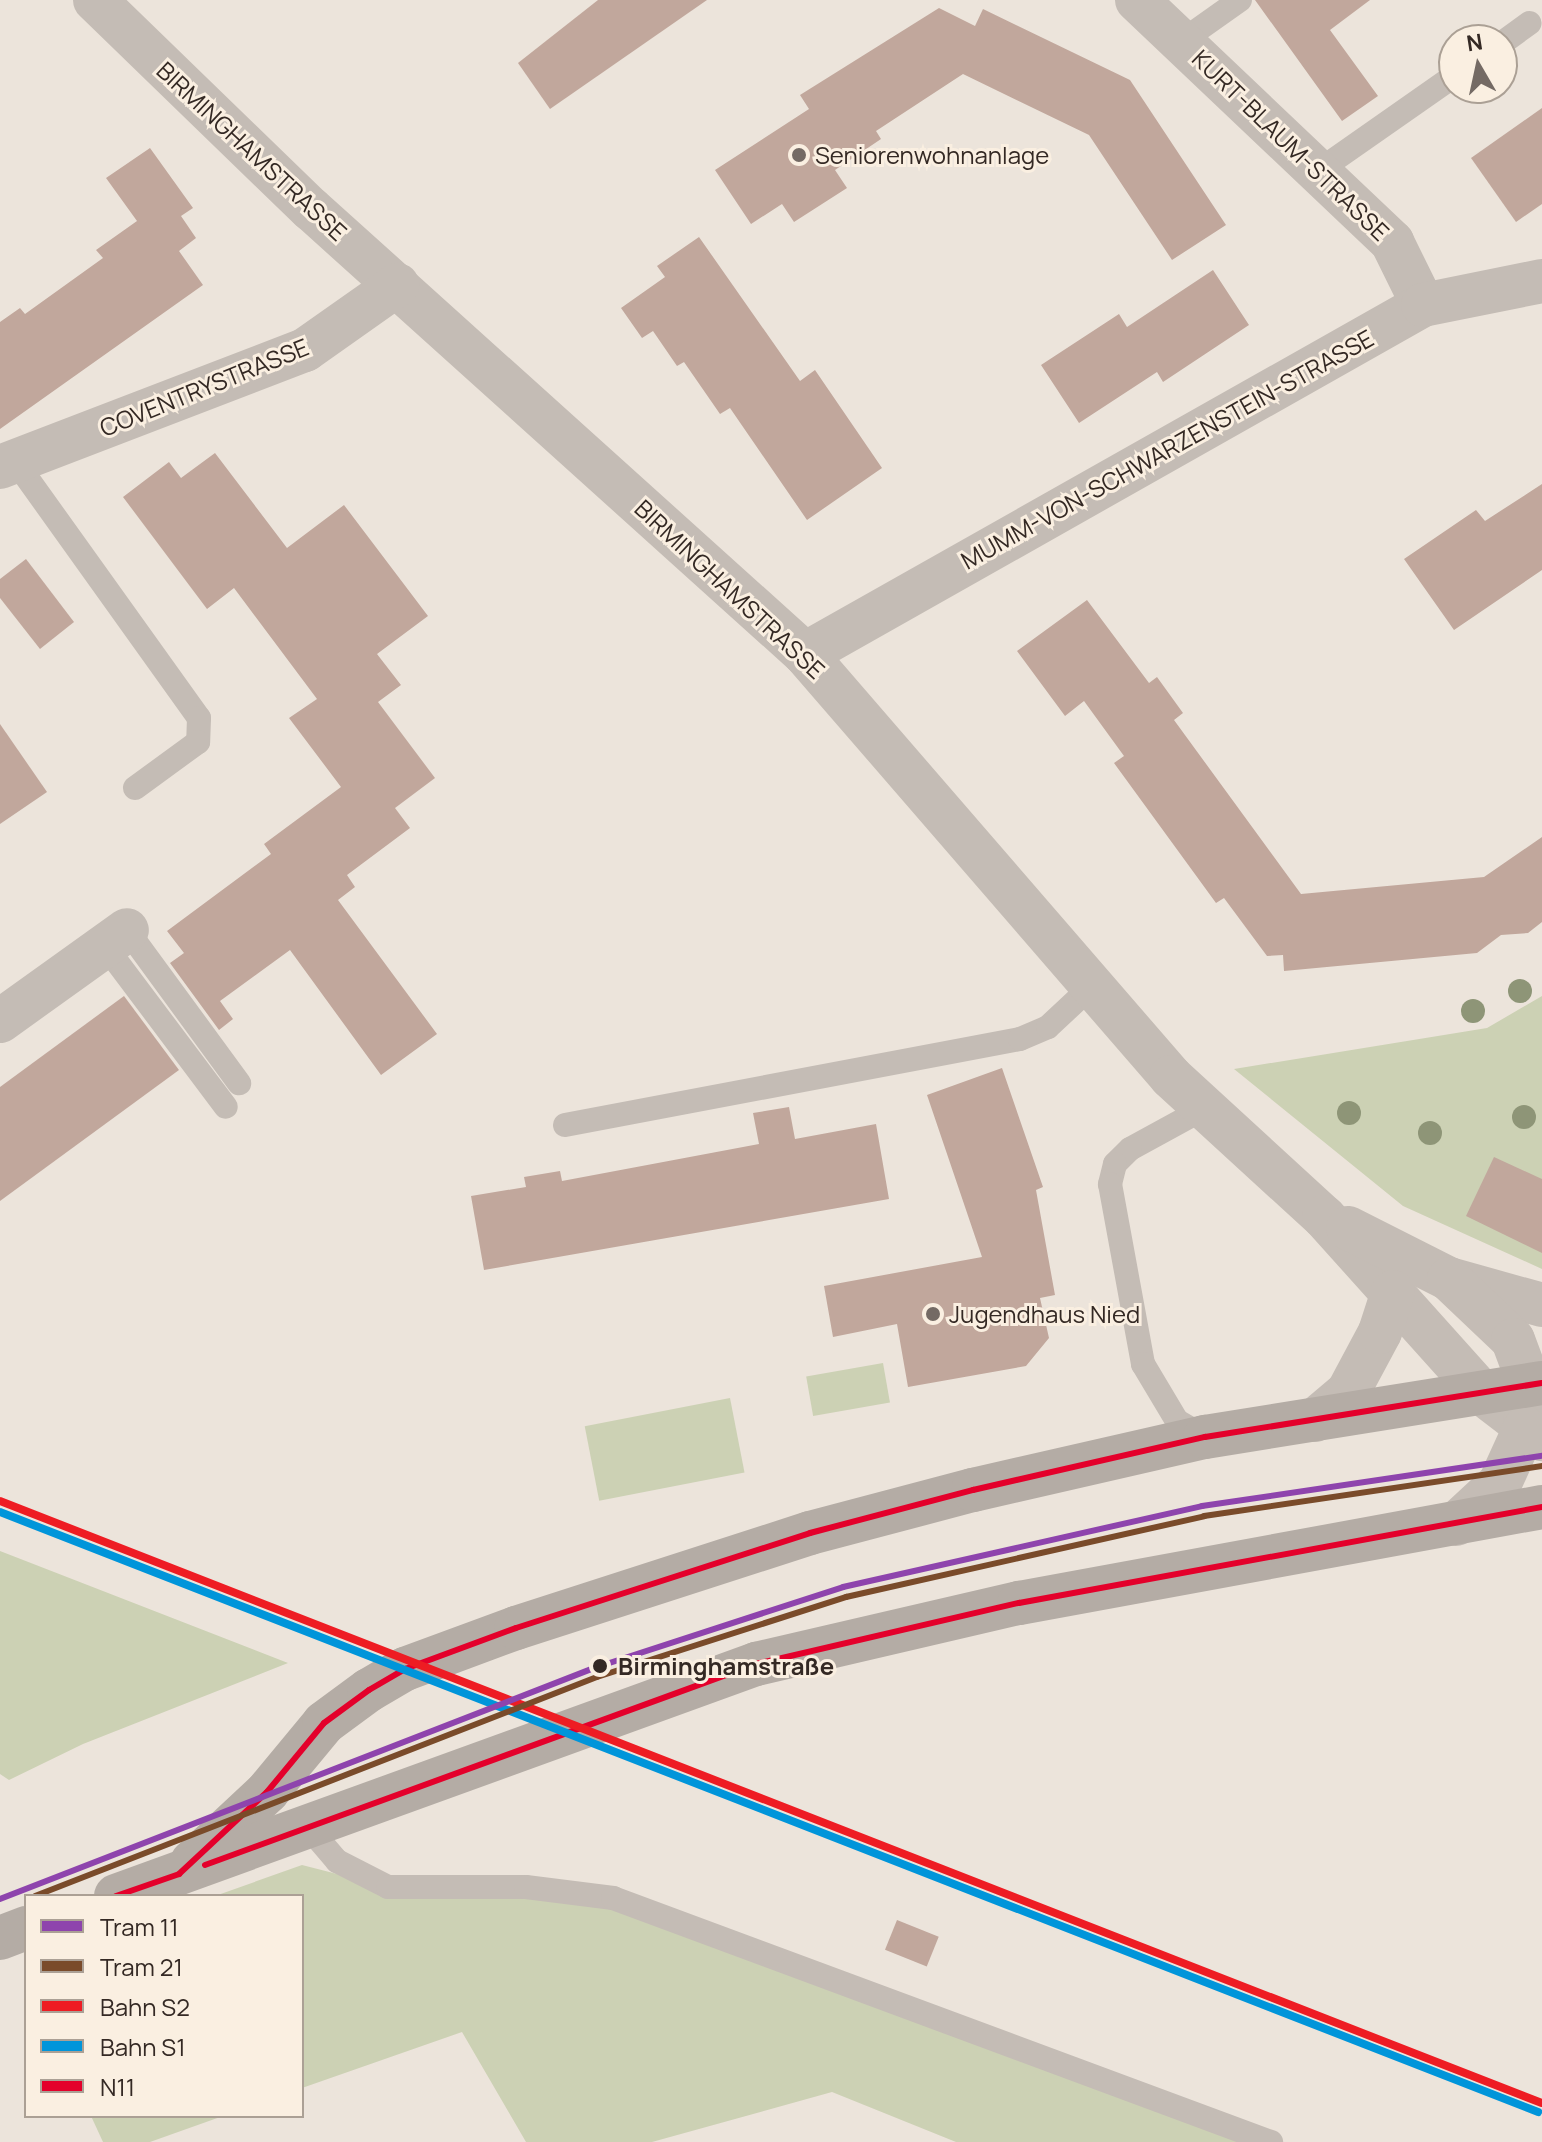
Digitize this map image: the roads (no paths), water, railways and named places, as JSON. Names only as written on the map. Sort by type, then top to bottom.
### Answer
[{"type":"main road","points":[[179,1874],[267,1792],[324,1723],[405,1669],[810,1533],[1205,1437],[1535,1383]]},
{"type":"main road","points":[[122,1894],[664,1696],[816,1648],[1019,1603],[1542,1507]]},
{"type":"main road","points":[[0,1938],[24,1929]]},
{"type":"street","name":"BIRMINGHAMSTRASSE","points":[[95,0],[397,285],[805,654],[1092,986],[1205,1108],[1324,1217],[1482,1393],[1533,1433]]},
{"type":"street","name":"KURT-BLAUM-STRASSE","points":[[1137,0],[1321,169],[1392,242],[1423,305]]},
{"type":"street","name":"MUMM-VON-SCHWARZENSTEIN-STRASSE","points":[[805,654],[1423,305],[1542,281]]},
{"type":"street","name":"COVENTRYSTRASSE","points":[[8,464],[305,350],[397,285]]},
{"type":"street","points":[[2,1015],[116,938]]},
{"type":"street","name":"BIRMINGHAMSTRASSE","points":[[1324,1217],[1449,1279],[1542,1305]]},
{"type":"street","name":"BIRMINGHAMSTRASSE","points":[[1449,1279],[1513,1340],[1535,1383],[1533,1433],[1500,1483],[1456,1524]]},
{"type":"street","points":[[1315,1420],[1348,1392],[1380,1332],[1393,1292]]},
{"type":"lane","points":[[1182,41],[1240,0]]},
{"type":"lane","points":[[1518,32],[1530,23]]},
{"type":"lane","points":[[1321,169],[1438,87]]},
{"type":"lane","points":[[8,464],[199,718],[198,742],[135,788]]},
{"type":"lane","points":[[116,938],[239,1083]]},
{"type":"lane","points":[[116,938],[226,1107]]},
{"type":"lane","points":[[565,1125],[1020,1039],[1048,1027],[1092,986]]},
{"type":"lane","points":[[1205,1108],[1130,1149],[1115,1164],[1110,1184],[1143,1364],[1177,1421],[1205,1437]]},
{"type":"lane","points":[[308,1827],[337,1861],[388,1887],[526,1887],[613,1898],[1271,2142]]},
{"type":"tram line","name":"11","points":[[0,1899],[594,1668],[843,1587],[1202,1506],[1542,1456]]},
{"type":"tram line","name":"21","points":[[40,1894],[597,1677],[846,1597],[1204,1516],[1542,1466]]},
{"type":"rail line","name":"S2","points":[[0,1501],[1542,2103]]},
{"type":"rail line","name":"S1","points":[[0,1512],[1538,2112]]},
{"type":"place","name":"Seniorenwohnanlage","points":[[799,155]]},
{"type":"place","name":"Jugendhaus Nied","points":[[933,1314]]},
{"type":"place","name":"Birminghamstraße","points":[[600,1666]]}]
